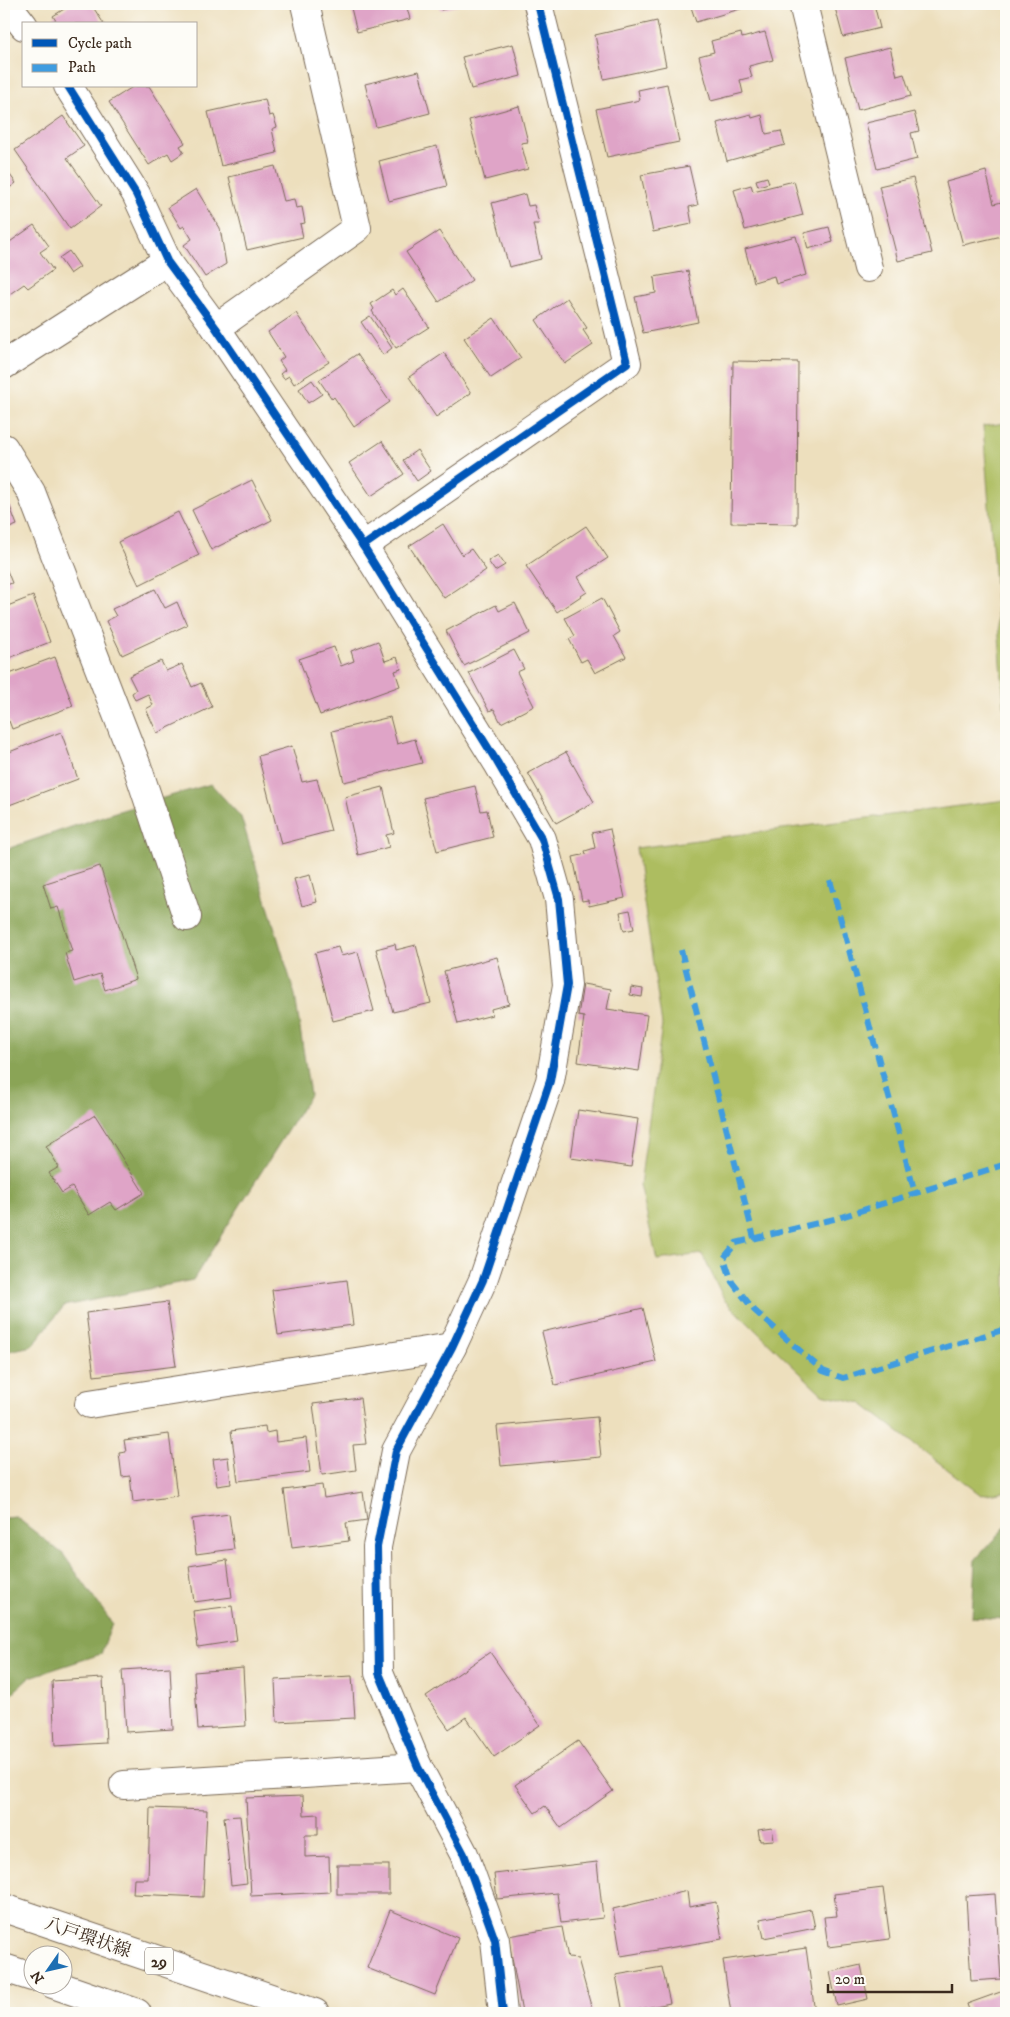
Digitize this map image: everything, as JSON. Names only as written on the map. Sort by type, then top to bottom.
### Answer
[{"type":"street","points":[[7,4],[22,23]]},
{"type":"street","points":[[216,328],[357,228],[305,4]]},
{"type":"street","points":[[363,546],[627,363],[538,4]]},
{"type":"street","points":[[802,4],[868,268]]},
{"type":"street","points":[[69,88],[136,194],[167,260],[216,328],[363,546],[428,654],[497,762],[542,839],[559,899],[567,985],[550,1081],[482,1280],[452,1347],[396,1451],[377,1548],[379,1673],[418,1767],[464,1854],[495,1940],[503,2013]]},
{"type":"street","points":[[4,366],[167,260]]},
{"type":"street","points":[[4,448],[31,492],[137,766],[187,916]]},
{"type":"street","points":[[89,1404],[452,1347]]},
{"type":"street","points":[[124,1785],[418,1767]]},
{"type":"street","name":"八戸環状線","points":[[4,1908],[315,2013]]},
{"type":"street","points":[[4,1968],[22,1974]]},
{"type":"street","points":[[72,1991],[137,2013]]},
{"type":"green space","points":[[1006,423],[1006,729],[983,426]]},
{"type":"green space","points":[[211,784],[241,817],[295,995],[310,1095],[193,1280],[64,1306],[32,1346],[4,1352],[4,1000],[8,997],[4,991],[4,850],[112,813]]},
{"type":"green space","points":[[1006,800],[1006,1491],[981,1495],[861,1403],[822,1394],[725,1301],[702,1254],[657,1260],[640,1185],[662,1025],[636,848]]},
{"type":"green space","points":[[16,1517],[63,1554],[112,1623],[101,1654],[30,1677],[4,1701],[4,1518]]},
{"type":"green space","points":[[1006,1526],[1006,1619],[972,1617],[975,1560]]},
{"type":"building","points":[[72,4],[91,4],[103,22],[57,22],[53,16]]},
{"type":"building","points":[[350,4],[406,4],[410,19],[357,32]]},
{"type":"building","points":[[439,4],[463,4],[441,10]]},
{"type":"building","points":[[690,4],[747,4],[747,7],[696,22]]},
{"type":"building","points":[[834,4],[874,4],[880,28],[843,37]]},
{"type":"building","points":[[657,21],[666,66],[604,79],[595,35]]},
{"type":"building","points":[[765,32],[773,60],[749,66],[752,77],[740,80],[743,93],[711,101],[699,56],[714,52],[711,41],[741,33],[742,38]]},
{"type":"building","points":[[513,44],[521,76],[471,89],[462,57]]},
{"type":"building","points":[[890,47],[897,76],[904,74],[911,96],[858,110],[845,58]]},
{"type":"building","points":[[419,71],[430,113],[376,127],[365,84]]},
{"type":"building","points":[[667,84],[679,142],[607,157],[596,109],[640,100],[638,90]]},
{"type":"building","points":[[131,88],[150,88],[185,143],[180,146],[184,152],[172,160],[168,153],[149,165],[109,102]]},
{"type":"building","points":[[265,99],[269,116],[273,115],[277,127],[272,129],[277,153],[221,166],[208,112]]},
{"type":"building","points":[[519,106],[528,142],[521,143],[528,169],[485,180],[469,120]]},
{"type":"building","points":[[914,112],[919,131],[911,133],[917,159],[877,169],[866,123]]},
{"type":"building","points":[[751,114],[752,118],[762,115],[766,134],[781,131],[785,145],[727,161],[717,123]]},
{"type":"building","points":[[63,116],[84,146],[67,158],[101,206],[70,229],[15,150]]},
{"type":"building","points":[[437,146],[447,186],[389,201],[379,161]]},
{"type":"building","points":[[275,166],[284,201],[294,199],[296,208],[302,207],[305,223],[300,224],[303,237],[247,250],[229,177]]},
{"type":"building","points":[[689,166],[698,205],[689,207],[692,224],[653,232],[641,175]]},
{"type":"building","points":[[4,167],[16,183],[4,192]]},
{"type":"building","points":[[986,171],[994,204],[1005,201],[1006,223],[1004,224],[1006,235],[963,245],[946,182]]},
{"type":"building","points":[[767,177],[769,183],[758,186],[756,180]]},
{"type":"building","points":[[913,178],[932,253],[898,261],[879,186]]},
{"type":"building","points":[[794,181],[803,215],[745,230],[734,190],[751,185],[753,191]]},
{"type":"building","points":[[196,189],[220,228],[226,264],[205,277],[184,245],[192,239],[184,226],[181,228],[168,207]]},
{"type":"building","points":[[525,194],[528,206],[534,205],[539,224],[533,224],[541,259],[509,267],[492,203]]},
{"type":"building","points":[[34,225],[49,246],[40,252],[53,270],[28,288],[24,284],[4,298],[4,246]]},
{"type":"building","points":[[829,227],[833,242],[808,249],[804,233]]},
{"type":"building","points":[[439,231],[472,280],[439,302],[406,252]]},
{"type":"building","points":[[796,236],[806,275],[776,284],[774,276],[754,282],[745,249]]},
{"type":"building","points":[[69,251],[80,267],[70,274],[59,258]]},
{"type":"building","points":[[688,271],[698,322],[643,333],[635,297],[656,293],[654,277]]},
{"type":"building","points":[[403,289],[429,327],[396,348],[372,311],[374,309],[371,304],[392,290],[395,295]]},
{"type":"building","points":[[567,298],[587,328],[583,330],[593,345],[565,364],[536,320]]},
{"type":"building","points":[[296,313],[329,362],[294,384],[289,376],[284,379],[280,374],[285,370],[279,361],[284,357],[268,332]]},
{"type":"building","points":[[370,316],[392,348],[383,355],[361,322]]},
{"type":"building","points":[[494,318],[521,358],[491,378],[464,338]]},
{"type":"building","points":[[444,353],[471,393],[436,417],[409,377]]},
{"type":"building","points":[[357,354],[390,402],[354,427],[334,397],[332,399],[319,380]]},
{"type":"building","points":[[733,361],[798,362],[797,524],[731,523]]},
{"type":"building","points":[[312,380],[322,394],[308,403],[299,389]]},
{"type":"building","points":[[382,441],[404,474],[371,496],[349,463]]},
{"type":"building","points":[[417,450],[431,471],[417,481],[403,460]]},
{"type":"building","points":[[252,480],[272,520],[211,550],[192,510]]},
{"type":"building","points":[[4,491],[17,525],[4,530]]},
{"type":"building","points":[[178,512],[199,555],[139,585],[118,542]]},
{"type":"building","points":[[443,524],[462,555],[471,549],[486,570],[444,598],[409,546]]},
{"type":"building","points":[[586,526],[608,558],[578,577],[587,592],[557,612],[526,566]]},
{"type":"building","points":[[498,555],[505,565],[495,571],[488,561]]},
{"type":"building","points":[[4,563],[12,583],[4,586]]},
{"type":"building","points":[[155,589],[165,608],[177,602],[187,625],[122,655],[106,621],[116,616],[112,609]]},
{"type":"building","points":[[33,596],[50,642],[4,660],[5,607]]},
{"type":"building","points":[[602,598],[620,632],[614,636],[626,657],[595,673],[587,659],[581,662],[569,639],[575,636],[565,618]]},
{"type":"building","points":[[515,603],[530,633],[464,666],[446,631],[496,605],[499,611]]},
{"type":"building","points":[[378,641],[385,661],[397,657],[401,669],[395,671],[400,686],[320,715],[299,659],[334,647],[341,666],[354,661],[351,651]]},
{"type":"building","points":[[514,650],[524,669],[517,672],[534,706],[501,723],[494,709],[489,711],[469,673]]},
{"type":"building","points":[[55,657],[73,706],[12,729],[9,721],[4,723],[4,676]]},
{"type":"building","points":[[161,661],[166,671],[182,664],[192,687],[201,683],[212,707],[157,733],[146,709],[153,705],[148,694],[135,700],[132,693],[136,690],[129,676]]},
{"type":"building","points":[[390,717],[397,744],[415,739],[422,763],[344,782],[332,731]]},
{"type":"building","points":[[61,732],[78,779],[4,807],[4,754]]},
{"type":"building","points":[[292,746],[302,782],[317,779],[331,831],[281,844],[258,756]]},
{"type":"building","points":[[566,752],[594,802],[556,823],[528,773]]},
{"type":"building","points":[[475,786],[481,811],[487,810],[493,837],[437,851],[423,798]]},
{"type":"building","points":[[383,787],[394,833],[386,835],[389,847],[358,855],[345,797]]},
{"type":"building","points":[[610,829],[625,898],[589,906],[588,900],[582,901],[573,857],[586,854],[585,851],[595,848],[592,833]]},
{"type":"building","points":[[100,866],[136,979],[105,990],[100,974],[74,982],[65,953],[72,951],[58,907],[51,909],[43,884]]},
{"type":"building","points":[[310,875],[317,902],[302,906],[294,879]]},
{"type":"building","points":[[630,910],[634,929],[624,931],[620,912]]},
{"type":"building","points":[[395,944],[396,950],[416,945],[431,1003],[393,1012],[376,949]]},
{"type":"building","points":[[338,947],[341,956],[358,952],[374,1011],[333,1021],[315,953]]},
{"type":"building","points":[[497,957],[509,1004],[491,1009],[492,1015],[458,1024],[444,971]]},
{"type":"building","points":[[583,984],[611,989],[607,1009],[647,1015],[639,1071],[578,1062],[584,1017],[578,1016]]},
{"type":"building","points":[[631,987],[643,989],[642,997],[630,995]]},
{"type":"building","points":[[578,1110],[638,1119],[631,1167],[571,1158]]},
{"type":"building","points":[[95,1115],[144,1193],[116,1210],[110,1202],[89,1215],[72,1187],[62,1193],[49,1173],[59,1167],[46,1146]]},
{"type":"building","points":[[347,1280],[353,1325],[278,1335],[272,1290]]},
{"type":"building","points":[[167,1302],[176,1366],[94,1376],[86,1313]]},
{"type":"building","points":[[643,1308],[656,1362],[555,1385],[542,1332]]},
{"type":"building","points":[[360,1398],[366,1444],[353,1445],[356,1470],[322,1475],[313,1404]]},
{"type":"building","points":[[597,1417],[601,1457],[501,1466],[497,1426]]},
{"type":"building","points":[[265,1426],[266,1433],[275,1431],[276,1442],[306,1438],[310,1472],[238,1481],[231,1431]]},
{"type":"building","points":[[169,1434],[177,1496],[133,1502],[130,1476],[122,1477],[119,1453],[126,1452],[124,1440]]},
{"type":"building","points":[[228,1457],[231,1484],[217,1486],[213,1459]]},
{"type":"building","points":[[322,1485],[324,1498],[363,1492],[367,1520],[346,1523],[349,1541],[292,1548],[284,1490]]},
{"type":"building","points":[[229,1514],[234,1549],[196,1554],[192,1519]]},
{"type":"building","points":[[227,1560],[232,1597],[194,1602],[189,1566]]},
{"type":"building","points":[[232,1606],[237,1641],[198,1647],[193,1611]]},
{"type":"building","points":[[490,1652],[540,1725],[494,1757],[466,1717],[449,1729],[426,1696]]},
{"type":"building","points":[[170,1667],[173,1729],[126,1732],[122,1670]]},
{"type":"building","points":[[243,1668],[246,1726],[198,1729],[194,1672]]},
{"type":"building","points":[[352,1676],[355,1718],[277,1722],[275,1680]]},
{"type":"building","points":[[103,1678],[106,1743],[55,1746],[52,1681]]},
{"type":"building","points":[[578,1741],[613,1791],[561,1828],[545,1806],[535,1813],[515,1785]]},
{"type":"building","points":[[303,1796],[304,1815],[318,1814],[318,1835],[305,1835],[305,1857],[329,1856],[330,1892],[251,1896],[246,1798]]},
{"type":"building","points":[[150,1808],[207,1810],[203,1897],[133,1894],[134,1879],[148,1879]]},
{"type":"building","points":[[240,1816],[247,1883],[231,1885],[224,1817]]},
{"type":"building","points":[[772,1828],[774,1840],[760,1841],[758,1830]]},
{"type":"building","points":[[597,1862],[603,1918],[561,1923],[557,1893],[497,1899],[494,1874]]},
{"type":"building","points":[[337,1865],[389,1865],[389,1894],[337,1894]]},
{"type":"building","points":[[883,1888],[890,1939],[828,1947],[824,1917],[837,1916],[834,1894]]},
{"type":"building","points":[[687,1891],[689,1907],[716,1902],[722,1939],[621,1956],[613,1909]]},
{"type":"building","points":[[995,1894],[1001,1979],[971,1981],[966,1896]]},
{"type":"building","points":[[811,1909],[815,1928],[764,1938],[760,1919]]},
{"type":"building","points":[[390,1910],[458,1938],[435,1995],[367,1968]]},
{"type":"building","points":[[562,1927],[568,1958],[578,1959],[593,2013],[522,2013],[508,1936]]},
{"type":"building","points":[[806,1948],[815,2013],[731,2013],[723,1960]]},
{"type":"building","points":[[861,1965],[868,1999],[837,2006],[830,1972]]},
{"type":"building","points":[[662,1967],[670,2003],[631,2011],[632,2013],[623,2013],[616,1975]]},
{"type":"building","points":[[1006,1990],[1006,2013],[970,2013],[967,2004]]},
{"type":"marked path","points":[[830,880],[915,1193]]},
{"type":"marked path","points":[[681,950],[754,1238]]},
{"type":"marked path","points":[[1006,1164],[838,1218],[736,1243],[724,1258],[732,1282],[754,1310],[823,1371],[843,1378],[1006,1329]]},
{"type":"cycle path","points":[[363,546],[627,363],[538,4]]},
{"type":"cycle path","points":[[69,88],[136,194],[167,261],[216,328],[363,546],[497,762],[542,839],[559,899],[567,985],[550,1081],[483,1280],[452,1347],[396,1451],[377,1547],[379,1673],[418,1767],[464,1854],[495,1940],[503,2013]]}]
